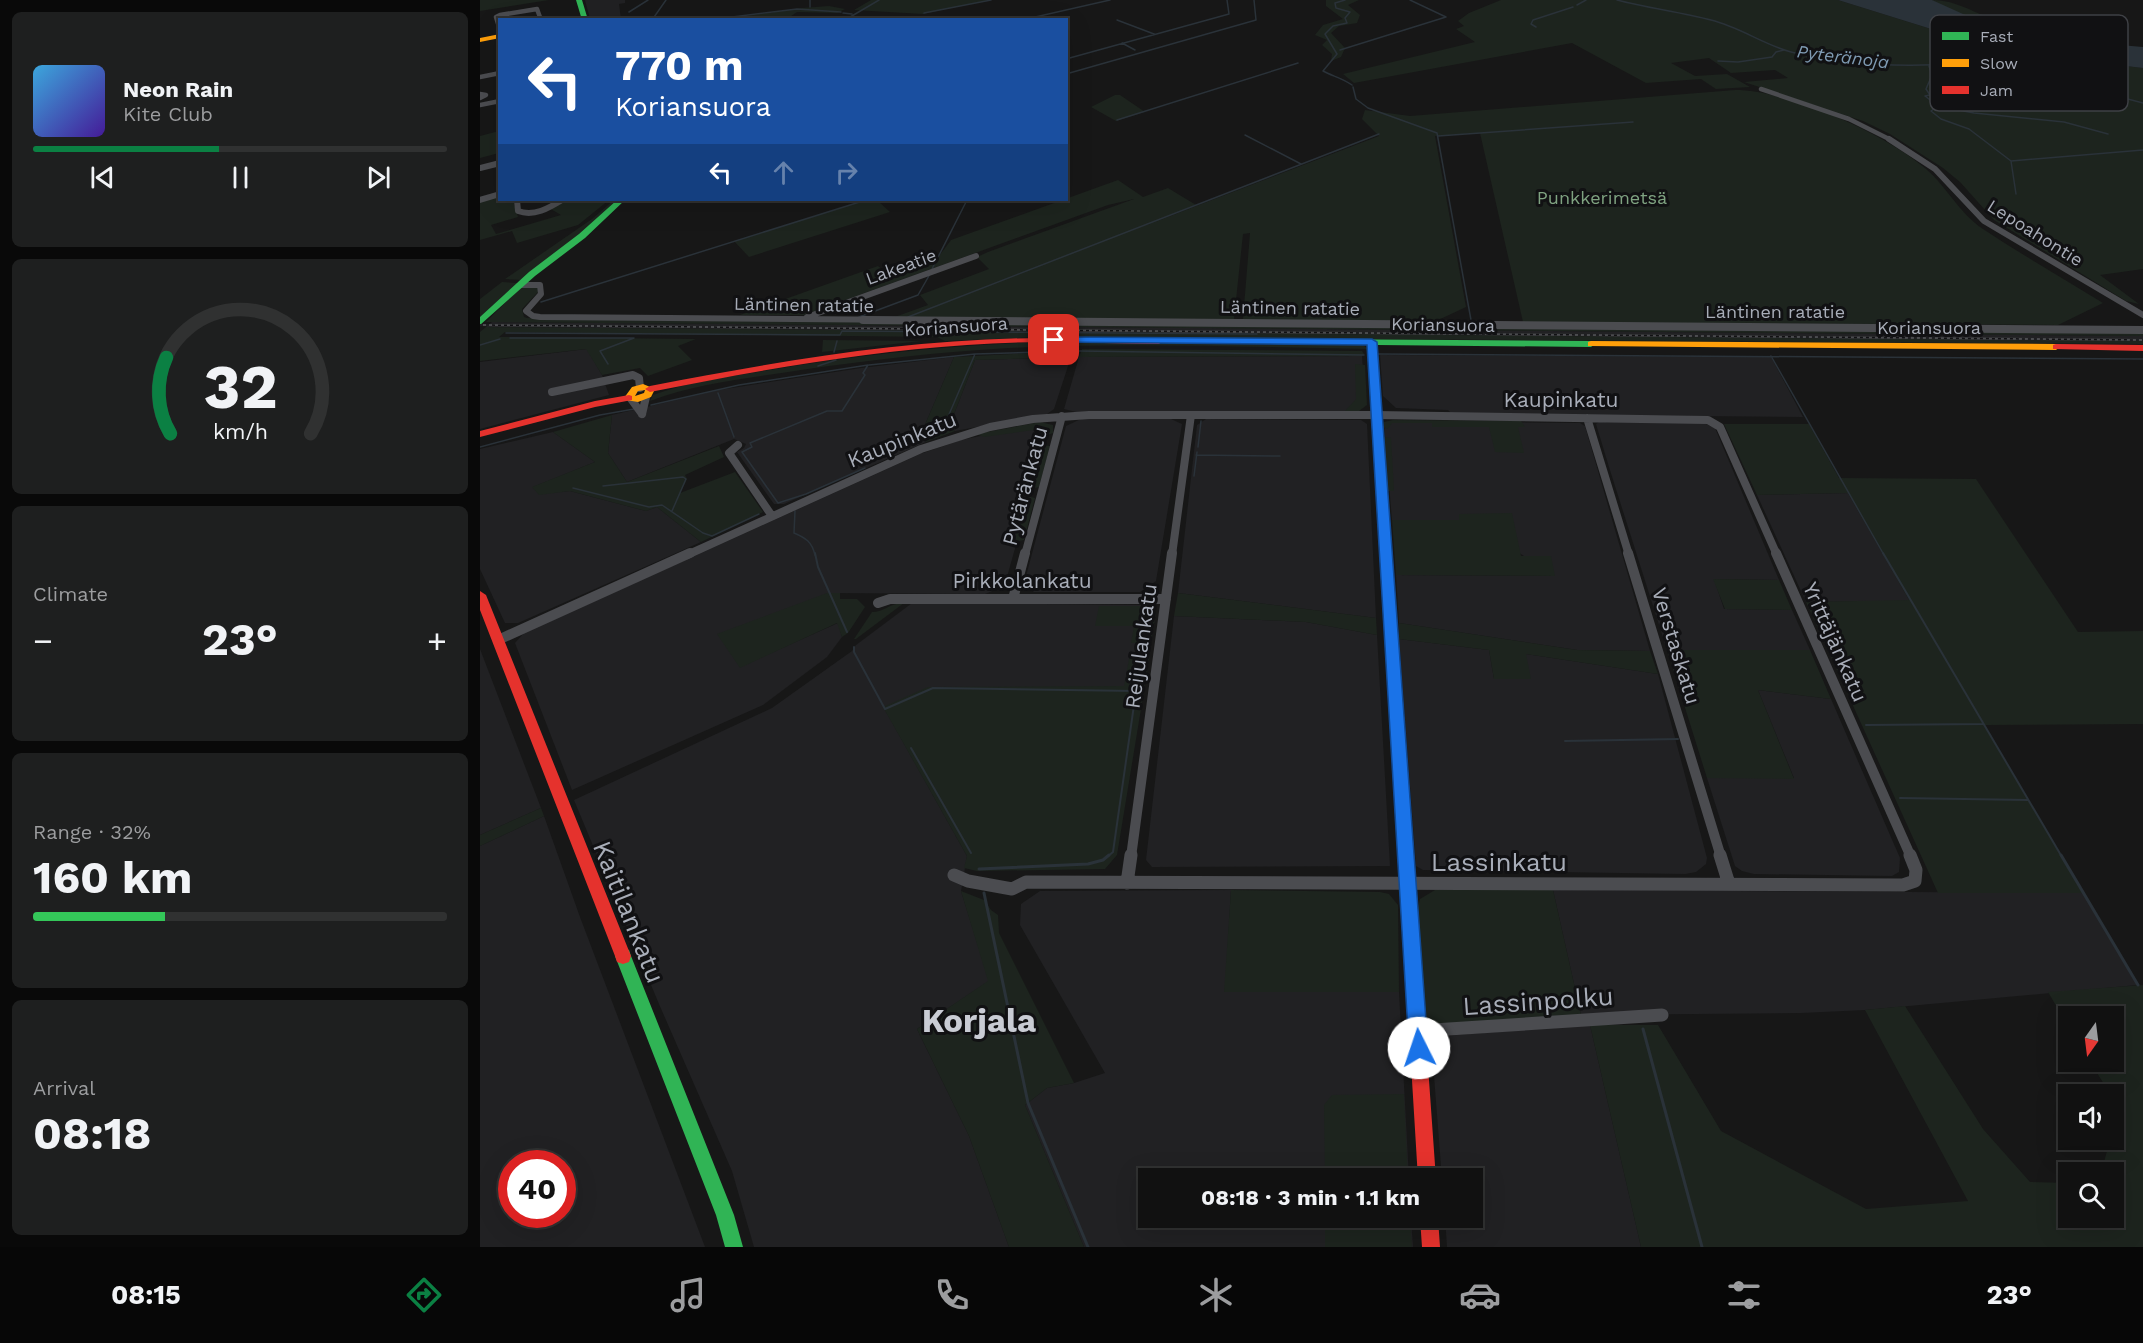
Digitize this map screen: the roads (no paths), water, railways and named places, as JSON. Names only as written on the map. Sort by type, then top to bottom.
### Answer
[{"type":"street","points":[[579,0],[584,18]]},
{"type":"street","points":[[498,25],[496,17],[500,15],[537,9],[540,18]]},
{"type":"street","points":[[480,40],[498,36]]},
{"type":"street","points":[[480,76],[498,73]]},
{"type":"street","name":"Lepoahontie","points":[[1761,89],[1849,119],[1878,132],[1938,171],[1984,221],[2143,315]]},
{"type":"street","points":[[480,105],[498,101]]},
{"type":"street","points":[[480,168],[498,164]]},
{"type":"street","points":[[480,200],[498,195]]},
{"type":"street","points":[[517,201],[517,209],[525,214],[537,212],[560,201]]},
{"type":"street","points":[[480,322],[520,285],[582,236],[620,201]]},
{"type":"street","name":"Lakeatie","points":[[802,320],[976,256]]},
{"type":"street","name":"Läntinen ratatie","points":[[520,285],[540,285],[541,294],[526,311],[533,316],[2143,330]]},
{"type":"street","name":"Koriansuora","points":[[480,433],[674,386],[798,361],[992,341],[2143,348]]},
{"type":"street","points":[[1372,342],[1426,1168]]},
{"type":"street","points":[[552,392],[633,375],[639,378],[640,394]]},
{"type":"street","name":"Kaupinkatu","points":[[498,640],[912,453],[959,435],[1023,421],[1062,416],[1191,415],[1702,419],[1713,422]]},
{"type":"street","name":"Reijulankatu","points":[[1127,883],[1191,415]]},
{"type":"street","name":"Pytäränkatu","points":[[1013,599],[1062,416]]},
{"type":"street","name":"Verstaskatu","points":[[1587,418],[1729,884]]},
{"type":"street","name":"Yrittäjänkatu","points":[[1713,422],[1720,427],[1913,862],[1916,870],[1915,881]]},
{"type":"street","points":[[738,445],[729,453],[772,516]]},
{"type":"street","name":"Kaitilankatu","points":[[480,595],[724,1215],[734,1247]]},
{"type":"street","name":"Pirkkolankatu","points":[[878,603],[890,599],[1166,598]]},
{"type":"street","name":"Lassinkatu","points":[[954,875],[968,881],[1012,889],[1026,882],[1903,885],[1915,881]]},
{"type":"street","name":"Lassinpolku","points":[[1418,1031],[1662,1015]]},
{"type":"street","points":[[1430,1228],[1431,1247]]},
{"type":"waterway","points":[[629,12],[648,0]]},
{"type":"waterway","points":[[653,18],[666,0]]},
{"type":"waterway","points":[[810,0],[810,7]]},
{"type":"waterway","points":[[848,18],[879,0]]},
{"type":"waterway","points":[[924,13],[991,0]]},
{"type":"waterway","points":[[1031,18],[1110,0]]},
{"type":"waterway","points":[[1123,43],[1229,14],[1227,0]]},
{"type":"waterway","points":[[1068,73],[1256,20],[1254,0]]},
{"type":"waterway","name":"Pyteränoja","points":[[1345,0],[1335,3],[1336,8],[1350,12],[1345,18],[1347,23],[1333,26],[1325,34],[1337,54],[1323,71],[1352,85]]},
{"type":"waterway","points":[[1340,50],[1446,17],[1410,0]]},
{"type":"waterway","points":[[1577,5],[1586,0]]},
{"type":"waterway","name":"Pyteränoja","points":[[1617,0],[1722,23],[1791,52],[1881,65],[1930,64]]},
{"type":"waterway","points":[[1536,27],[1531,24],[1533,20],[1573,7]]},
{"type":"waterway","points":[[724,18],[797,9],[841,12]]},
{"type":"waterway","points":[[843,13],[852,14]]},
{"type":"waterway","points":[[1117,20],[1154,34]]},
{"type":"waterway","points":[[1068,58],[1123,43]]},
{"type":"waterway","points":[[1123,43],[1135,50]]},
{"type":"waterway","points":[[1718,61],[1738,62],[1772,57],[1776,52],[1784,50]]},
{"type":"waterway","points":[[1117,120],[1298,63]]},
{"type":"waterway","points":[[1930,80],[1926,89],[1930,95]]},
{"type":"waterway","name":"Pyteränoja","points":[[1353,87],[1356,99],[1368,108],[1437,133],[1471,320]]},
{"type":"waterway","points":[[1930,95],[1925,96],[1930,100]]},
{"type":"waterway","points":[[2128,99],[2143,103]]},
{"type":"waterway","points":[[1931,111],[1941,119],[1969,129],[2011,161]]},
{"type":"waterway","points":[[1964,111],[2064,122],[2108,134]]},
{"type":"waterway","points":[[1438,136],[1633,122]]},
{"type":"waterway","points":[[908,317],[1379,134]]},
{"type":"waterway","points":[[1245,135],[1301,164]]},
{"type":"waterway","points":[[2011,161],[2143,150]]},
{"type":"waterway","points":[[2011,161],[2016,194]]},
{"type":"waterway","points":[[541,302],[863,201]]},
{"type":"waterway","points":[[931,271],[966,201]]},
{"type":"waterway","points":[[859,317],[918,295],[930,274]]},
{"type":"waterway","points":[[506,333],[840,335],[842,331],[1257,334]]},
{"type":"waterway","points":[[510,338],[634,338],[600,351],[608,364]]},
{"type":"waterway","points":[[480,345],[500,339]]},
{"type":"waterway","points":[[834,352],[837,341]]},
{"type":"waterway","points":[[975,354],[1071,351]]},
{"type":"waterway","points":[[1079,351],[1364,355]]},
{"type":"waterway","points":[[869,365],[975,354]]},
{"type":"waterway","points":[[941,433],[975,354]]},
{"type":"waterway","points":[[1378,354],[1771,357]]},
{"type":"waterway","points":[[1771,357],[2143,359]]},
{"type":"waterway","points":[[1771,357],[1884,555]]},
{"type":"waterway","points":[[818,366],[836,360]]},
{"type":"waterway","points":[[651,405],[739,385],[868,365],[863,373],[865,375],[842,411],[827,411],[750,443],[752,447],[742,452],[778,503],[806,494],[865,468]]},
{"type":"waterway","points":[[718,393],[734,437]]},
{"type":"waterway","points":[[480,447],[600,415],[634,409]]},
{"type":"waterway","points":[[1198,447],[1201,421]]},
{"type":"waterway","points":[[1194,476],[1197,455]]},
{"type":"waterway","points":[[1197,455],[1280,456]]},
{"type":"waterway","points":[[603,486],[683,477],[686,479],[672,511]]},
{"type":"waterway","points":[[573,488],[649,507],[662,505],[703,533],[712,536],[759,514]]},
{"type":"waterway","points":[[795,511],[794,533],[808,541],[815,555]]},
{"type":"waterway","points":[[815,553],[818,567],[847,632]]},
{"type":"waterway","points":[[1883,553],[2062,857]]},
{"type":"waterway","points":[[854,647],[854,652],[885,709],[933,688],[1136,691],[1113,852],[1107,857]]},
{"type":"waterway","points":[[1866,725],[1983,724]]},
{"type":"waterway","points":[[1565,741],[1678,739]]},
{"type":"waterway","points":[[911,748],[971,853]]},
{"type":"waterway","points":[[1900,798],[2028,800]]},
{"type":"waterway","points":[[979,869],[1088,864],[1103,860],[1109,855]]},
{"type":"waterway","points":[[2061,855],[2138,985]]},
{"type":"waterway","points":[[984,893],[1028,1103],[1088,1247]]},
{"type":"waterway","points":[[1643,1029],[1702,1247]]},
{"type":"railway","points":[[480,325],[2143,340]]},
{"type":"district","name":"Korjala","points":[[979,1020]]},
{"type":"park label","name":"Punkkerimetsä","points":[[1602,198]]}]
